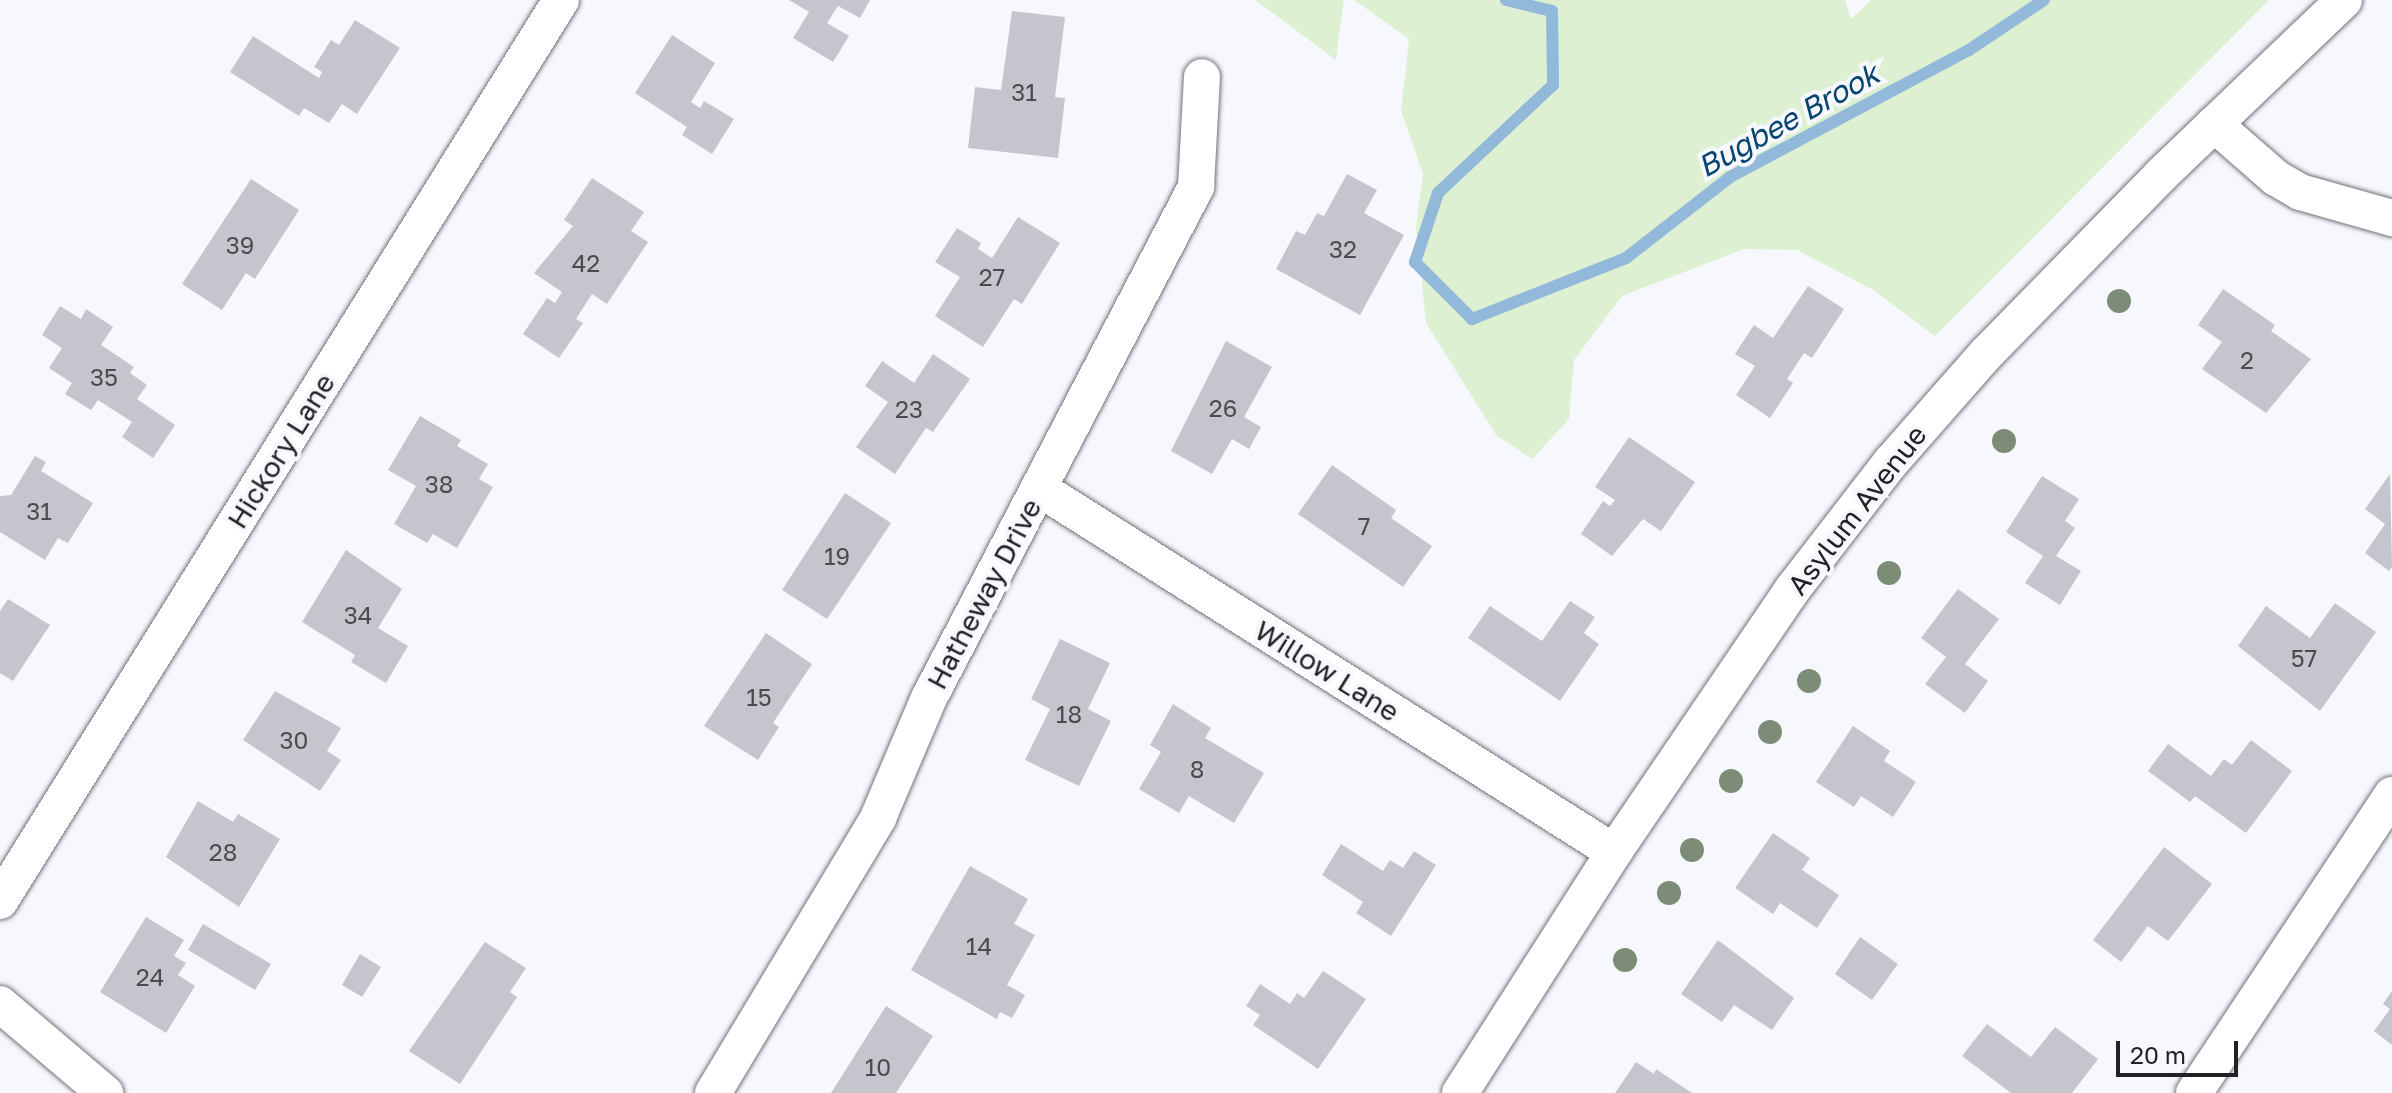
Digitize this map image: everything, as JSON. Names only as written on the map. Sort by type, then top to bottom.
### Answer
[{"type":"street","name":"Hickory Lane","points":[[0,901],[561,0]]},
{"type":"street","name":"Asylum Avenue","points":[[1460,1093],[1614,852],[1792,590],[1891,462],[1986,354],[2214,124],[2344,0]]},
{"type":"street","name":"Hatheway Drive","points":[[713,1093],[878,818],[929,698],[1196,187],[1202,77]]},
{"type":"street","points":[[2214,124],[2276,178],[2300,192],[2392,218]]},
{"type":"street","name":"Willow Lane","points":[[1040,489],[1614,852]]},
{"type":"street","points":[[2194,1093],[2392,795]]},
{"type":"street","points":[[0,1004],[105,1093]]},
{"type":"green space","points":[[1255,0],[1344,0],[1336,60]]},
{"type":"green space","points":[[1354,0],[1845,0],[1851,19],[1871,0],[2269,0],[1935,336],[1873,290],[1797,250],[1744,249],[1622,296],[1574,360],[1569,419],[1532,459],[1496,435],[1426,323],[1416,227],[1423,174],[1401,111],[1409,39]]},
{"type":"building","points":[[789,0],[870,0],[860,18],[838,6],[827,23],[849,36],[833,62],[793,38],[809,12]]},
{"type":"building","points":[[1012,11],[1065,17],[1055,97],[1065,98],[1058,158],[968,148],[975,87],[1001,90]]},
{"type":"building","points":[[355,20],[400,48],[357,114],[342,104],[329,123],[304,108],[299,116],[230,72],[253,36],[319,78],[322,72],[314,67],[331,40],[339,45]]},
{"type":"building","points":[[672,35],[715,63],[691,102],[700,108],[704,101],[734,119],[712,154],[682,135],[687,127],[635,93]]},
{"type":"building","points":[[1347,174],[1377,190],[1364,213],[1404,235],[1360,315],[1276,269],[1296,231],[1305,235],[1317,213],[1324,216]]},
{"type":"building","points":[[592,178],[644,212],[631,231],[648,242],[607,304],[592,294],[576,319],[583,323],[559,358],[523,334],[547,298],[555,303],[562,292],[534,273],[573,226],[564,220]]},
{"type":"building","points":[[251,179],[299,210],[255,279],[246,273],[222,310],[182,284]]},
{"type":"building","points":[[1018,217],[1060,243],[1022,304],[1014,299],[983,347],[935,316],[960,277],[935,262],[957,228],[981,243],[978,249],[992,258]]},
{"type":"building","points":[[1808,286],[1844,309],[1812,358],[1804,353],[1787,379],[1793,383],[1770,418],[1736,395],[1755,366],[1735,354],[1754,325],[1773,338]]},
{"type":"building","points":[[2223,289],[2275,325],[2271,331],[2311,359],[2266,413],[2202,369],[2222,342],[2198,325]]},
{"type":"building","points":[[60,306],[81,319],[86,309],[113,327],[101,345],[134,367],[130,373],[147,385],[137,399],[175,425],[153,458],[122,437],[132,422],[98,400],[91,410],[65,394],[72,383],[49,368],[62,348],[42,335]]},
{"type":"building","points":[[1226,341],[1272,367],[1244,417],[1261,427],[1249,449],[1232,439],[1212,474],[1171,451]]},
{"type":"building","points":[[933,354],[970,379],[933,432],[926,428],[895,474],[856,447],[888,402],[865,386],[882,361],[914,383]]},
{"type":"building","points":[[420,416],[461,440],[457,446],[488,464],[479,479],[493,487],[457,548],[433,534],[427,543],[394,524],[416,486],[388,470]]},
{"type":"building","points":[[1629,437],[1695,482],[1661,531],[1643,519],[1612,556],[1581,534],[1603,501],[1610,506],[1615,500],[1595,487]]},
{"type":"building","points":[[35,456],[46,462],[41,471],[93,503],[68,543],[58,538],[45,560],[0,532],[0,496],[11,495]]},
{"type":"building","points":[[1332,465],[1396,510],[1391,518],[1432,546],[1403,587],[1298,514]]},
{"type":"building","points":[[2390,474],[2392,567],[2389,571],[2365,553],[2385,524],[2365,509]]},
{"type":"building","points":[[2042,476],[2079,499],[2065,521],[2075,528],[2056,556],[2081,571],[2060,605],[2025,583],[2043,556],[2006,532]]},
{"type":"building","points":[[845,493],[891,523],[827,619],[782,590]]},
{"type":"building","points":[[346,550],[402,589],[378,628],[408,646],[386,683],[351,662],[355,655],[302,622]]},
{"type":"building","points":[[1958,589],[1999,619],[1965,664],[1988,681],[1965,713],[1925,684],[1946,657],[1921,638]]},
{"type":"building","points":[[8,599],[50,625],[13,681],[0,673],[0,611]]},
{"type":"building","points":[[1570,601],[1595,617],[1584,633],[1599,644],[1560,701],[1468,638],[1490,606],[1542,641]]},
{"type":"building","points":[[2335,603],[2376,632],[2320,711],[2238,646],[2266,606],[2310,638]]},
{"type":"building","points":[[766,633],[812,664],[773,723],[779,727],[758,760],[704,726]]},
{"type":"building","points":[[1060,639],[1110,663],[1088,709],[1111,721],[1079,786],[1025,760],[1050,709],[1031,699]]},
{"type":"building","points":[[275,691],[341,728],[327,751],[341,760],[320,791],[243,740]]},
{"type":"building","points":[[1173,704],[1211,728],[1205,738],[1264,773],[1234,823],[1189,796],[1179,813],[1139,789],[1161,752],[1150,745]]},
{"type":"building","points":[[1853,726],[1890,751],[1884,761],[1916,782],[1893,817],[1861,796],[1854,807],[1816,782]]},
{"type":"building","points":[[2251,740],[2292,771],[2246,833],[2195,796],[2190,802],[2148,771],[2168,744],[2211,776],[2224,759],[2232,765]]},
{"type":"building","points":[[198,801],[233,822],[238,814],[280,839],[239,907],[166,857]]},
{"type":"building","points":[[1773,833],[1810,858],[1802,870],[1839,895],[1817,928],[1780,903],[1773,914],[1735,888]]},
{"type":"building","points":[[1341,844],[1383,871],[1390,860],[1403,868],[1414,851],[1436,865],[1391,936],[1356,913],[1363,902],[1322,875]]},
{"type":"building","points":[[2164,847],[2212,884],[2168,941],[2148,926],[2121,962],[2093,940]]},
{"type":"building","points":[[970,866],[1028,899],[1014,924],[1035,935],[1007,985],[1025,995],[1012,1018],[1000,1012],[997,1019],[911,970]]},
{"type":"building","points":[[146,917],[184,940],[174,956],[186,963],[178,975],[195,986],[166,1033],[100,992]]},
{"type":"building","points":[[203,924],[271,964],[255,990],[188,950]]},
{"type":"building","points":[[1860,937],[1898,964],[1872,1000],[1835,974]]},
{"type":"building","points":[[1718,940],[1794,998],[1772,1030],[1734,1005],[1722,1022],[1681,994]]},
{"type":"building","points":[[485,942],[526,968],[510,992],[517,997],[460,1084],[409,1051]]},
{"type":"building","points":[[360,954],[381,967],[362,997],[342,985]]},
{"type":"building","points":[[1323,971],[1366,999],[1318,1069],[1253,1025],[1260,1015],[1246,1006],[1260,984],[1290,1004],[1297,993],[1304,998]]},
{"type":"building","points":[[2392,991],[2392,1045],[2374,1031],[2390,1009],[2383,1004]]},
{"type":"building","points":[[886,1006],[933,1036],[896,1093],[831,1093]]},
{"type":"building","points":[[1987,1024],[2031,1057],[2055,1027],[2098,1059],[2072,1093],[2011,1093],[1962,1056]]},
{"type":"building","points":[[1636,1062],[1654,1074],[1656,1069],[1692,1093],[1615,1093]]},
{"type":"waterway","name":"Bugbee Brook","points":[[1506,0],[1552,11],[1553,85],[1438,193],[1415,262],[1472,319],[1626,258],[1730,177],[1969,50],[2044,0]]}]
